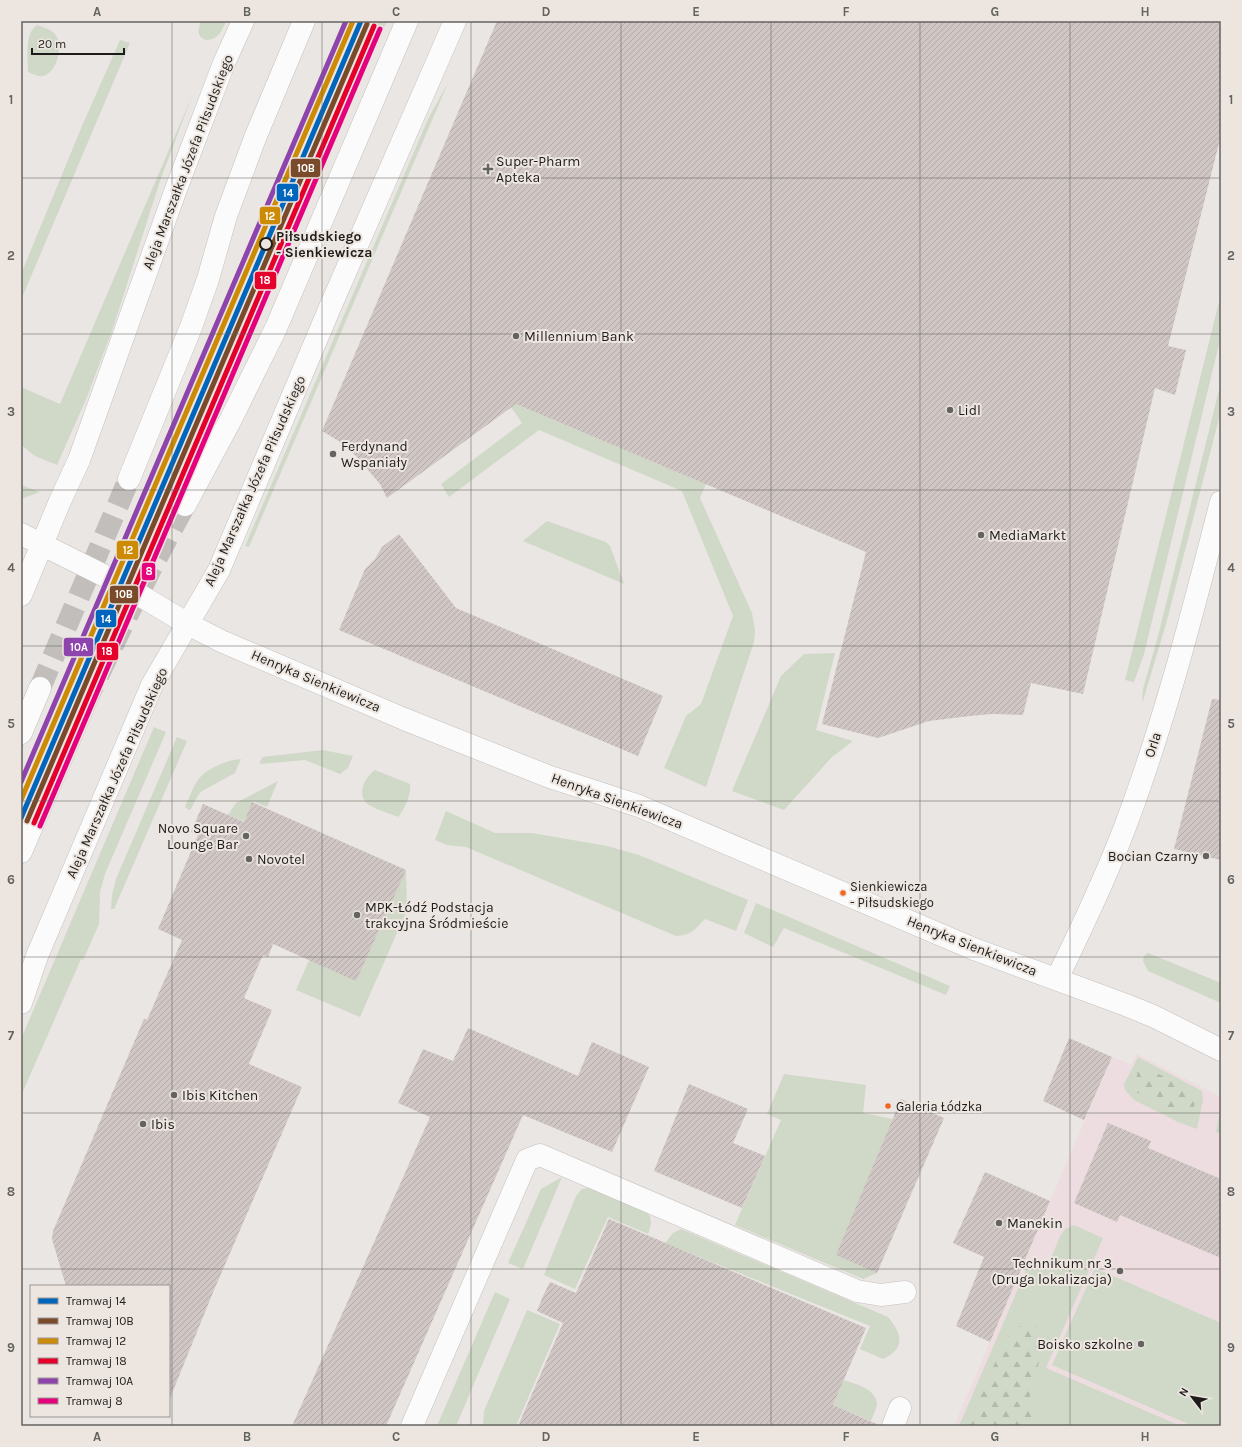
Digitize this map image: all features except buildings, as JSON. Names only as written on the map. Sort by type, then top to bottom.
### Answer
[{"type":"main road","name":"Aleja Marszałka Józefa Piłsudskiego","points":[[21,595],[41,545],[79,460],[176,189],[224,63],[243,21]]},
{"type":"main road","points":[[129,479],[192,327],[208,279],[226,216],[255,138],[304,21]]},
{"type":"main road","points":[[185,505],[231,419],[276,328],[407,21]]},
{"type":"main road","name":"Aleja Marszałka Józefa Piłsudskiego","points":[[21,1003],[37,956],[152,685],[219,570],[328,312],[455,21]]},
{"type":"main road","name":"Orla","points":[[1056,979],[1082,927],[1125,827],[1150,755],[1195,600],[1221,502]]},
{"type":"main road","name":"Henryka Sienkiewicza","points":[[21,534],[121,584],[188,624],[221,641],[431,730],[550,777],[639,806],[974,949],[1144,1012],[1221,1050]]},
{"type":"main road","points":[[21,733],[40,688]]},
{"type":"main road","points":[[21,852],[84,705]]},
{"type":"main road","points":[[21,983],[37,956]]},
{"type":"main road","points":[[412,1426],[527,1160],[534,1156],[540,1155],[857,1291],[881,1295],[904,1292]]},
{"type":"shaded area","name":"Technikum nr 3 (Druga lokalizacja)","points":[[1137,1054],[1221,1097],[1221,1426],[954,1426],[1112,1057],[1131,1064]]},
{"type":"green space","points":[[201,21],[226,21],[217,37],[206,40],[199,35]]},
{"type":"green space","points":[[366,21],[387,21],[380,34],[371,38],[367,37],[371,27],[364,24]]},
{"type":"green space","points":[[37,25],[54,33],[59,44],[56,64],[48,74],[43,76],[28,72],[28,40],[33,29]]},
{"type":"green space","points":[[120,40],[130,43],[21,300],[21,274],[82,126]]},
{"type":"green space","points":[[448,83],[249,547],[245,546],[428,119]]},
{"type":"green space","points":[[192,96],[160,181],[113,328],[87,397],[57,465],[35,456],[21,445],[21,387],[60,404]]},
{"type":"green space","points":[[1221,294],[1221,336],[1144,654],[1134,682],[1125,680]]},
{"type":"green space","points":[[1221,382],[1221,411],[1166,624],[1142,704],[1143,689],[1158,636]]},
{"type":"green space","points":[[516,404],[706,484],[700,498],[752,613],[755,630],[754,642],[706,787],[664,768],[686,716],[701,704],[733,616],[682,491],[539,430],[449,497],[441,484],[522,423],[511,407]]},
{"type":"green space","points":[[21,485],[40,492],[21,499]]},
{"type":"green space","points":[[547,521],[606,542],[610,546],[624,584],[523,541]]},
{"type":"green space","points":[[835,653],[816,730],[853,741],[832,757],[784,810],[732,791],[781,676],[804,654]]},
{"type":"green space","points":[[154,727],[166,732],[105,874],[100,892],[99,924],[83,960],[81,959],[21,1096],[21,1039]]},
{"type":"green space","points":[[177,737],[187,741],[114,909],[111,909],[112,895],[116,879]]},
{"type":"green space","points":[[323,750],[353,756],[348,768],[340,774],[305,760],[260,764],[263,757]]},
{"type":"green space","points":[[241,759],[235,773],[202,791],[198,795],[191,809],[189,810],[185,807],[197,781],[205,773],[223,763]]},
{"type":"green space","points":[[375,770],[410,784],[410,792],[407,801],[398,817],[372,807],[365,801],[362,791],[363,786],[371,773]]},
{"type":"green space","points":[[278,781],[267,807],[253,801],[244,821],[228,815],[236,803]]},
{"type":"green space","points":[[446,811],[495,833],[532,833],[607,846],[639,855],[748,900],[736,931],[705,919],[689,933],[676,936],[466,847],[447,845],[435,840]]},
{"type":"green space","name":"MPK-Łódź Podstacja trakcyjna Śródmieście","points":[[358,849],[406,870],[407,910],[360,1017],[296,990]]},
{"type":"green space","points":[[756,903],[950,986],[946,995],[784,928],[773,947],[744,933]]},
{"type":"green space","points":[[1148,953],[1221,983],[1221,1003],[1148,971],[1143,961],[1144,956]]},
{"type":"green space","points":[[1138,1057],[1202,1091],[1203,1100],[1197,1129],[1178,1122],[1134,1100],[1125,1090],[1124,1084]]},
{"type":"green space","points":[[1138,1069],[1158,1074],[1168,1078],[1176,1084],[1195,1102],[1192,1114],[1164,1106],[1134,1091]]},
{"type":"green space","points":[[784,1074],[866,1085],[863,1113],[893,1119],[877,1273],[863,1279],[735,1225],[781,1120],[767,1114]]},
{"type":"green space","points":[[1221,1106],[1221,1134],[1216,1132]]},
{"type":"green space","points":[[562,1177],[523,1269],[508,1263],[541,1189]]},
{"type":"green space","points":[[591,1187],[645,1211],[650,1216],[651,1224],[648,1234],[608,1217],[575,1289],[544,1275],[576,1196],[582,1189]]},
{"type":"green space","points":[[1074,1225],[1103,1238],[1046,1368],[1181,1426],[959,1426],[1029,1263],[1047,1268],[1060,1236],[1065,1229]]},
{"type":"green space","points":[[681,1229],[888,1317],[899,1335],[898,1345],[890,1355],[883,1359],[860,1349],[870,1326],[665,1243],[673,1233]]},
{"type":"green space","name":"Boisko szkolne","points":[[1095,1268],[1221,1323],[1221,1418],[1218,1426],[1193,1426],[1052,1365]]},
{"type":"green space","points":[[495,1292],[510,1299],[456,1426],[437,1426]]},
{"type":"green space","points":[[527,1310],[560,1324],[516,1426],[483,1426],[484,1411]]},
{"type":"green space","points":[[1030,1321],[1042,1331],[1043,1347],[1029,1399],[1034,1426],[967,1426],[1002,1347],[1014,1329]]},
{"type":"green space","points":[[844,1380],[864,1387],[873,1394],[877,1405],[871,1421],[833,1405]]},
{"type":"tunnel","points":[[40,688],[129,479]]},
{"type":"tunnel","points":[[84,705],[146,579],[185,505]]},
{"type":"tram line","name":"10A","points":[[21,782],[346,21]]},
{"type":"tram line","name":"12","points":[[21,800],[353,21]]},
{"type":"tram line","name":"14","points":[[21,818],[361,21]]},
{"type":"tram line","name":"10B","points":[[27,821],[367,24]]},
{"type":"tram line","name":"18","points":[[34,823],[374,26]]},
{"type":"tram line","name":"8","points":[[40,826],[380,29]]},
{"type":"place","name":"Super-Pharm Apteka","points":[[488,169]]},
{"type":"place","name":"Piłsudskiego - Sienkiewicza","points":[[266,244]]},
{"type":"place","name":"Millennium Bank","points":[[516,336]]},
{"type":"place","name":"Lidl","points":[[950,410]]},
{"type":"place","name":"Ferdynand Wspaniały","points":[[333,454]]},
{"type":"place","name":"MediaMarkt","points":[[981,535]]},
{"type":"place","name":"Novo Square Lounge Bar","points":[[246,836]]},
{"type":"place","name":"Bocian Czarny","points":[[1206,856]]},
{"type":"place","name":"Novotel","points":[[249,859]]},
{"type":"place","name":"Sienkiewicza - Piłsudskiego","points":[[843,893]]},
{"type":"place","name":"MPK-Łódź Podstacja trakcyjna Śródmieście","points":[[357,915]]},
{"type":"place","name":"Ibis Kitchen","points":[[174,1095]]},
{"type":"place","name":"Galeria Łódzka","points":[[888,1106]]},
{"type":"place","name":"Ibis","points":[[143,1124]]},
{"type":"place","name":"Manekin","points":[[999,1223]]},
{"type":"place","name":"Technikum nr 3 (Druga lokalizacja)","points":[[1120,1271]]},
{"type":"place","name":"Boisko szkolne","points":[[1141,1344]]}]
